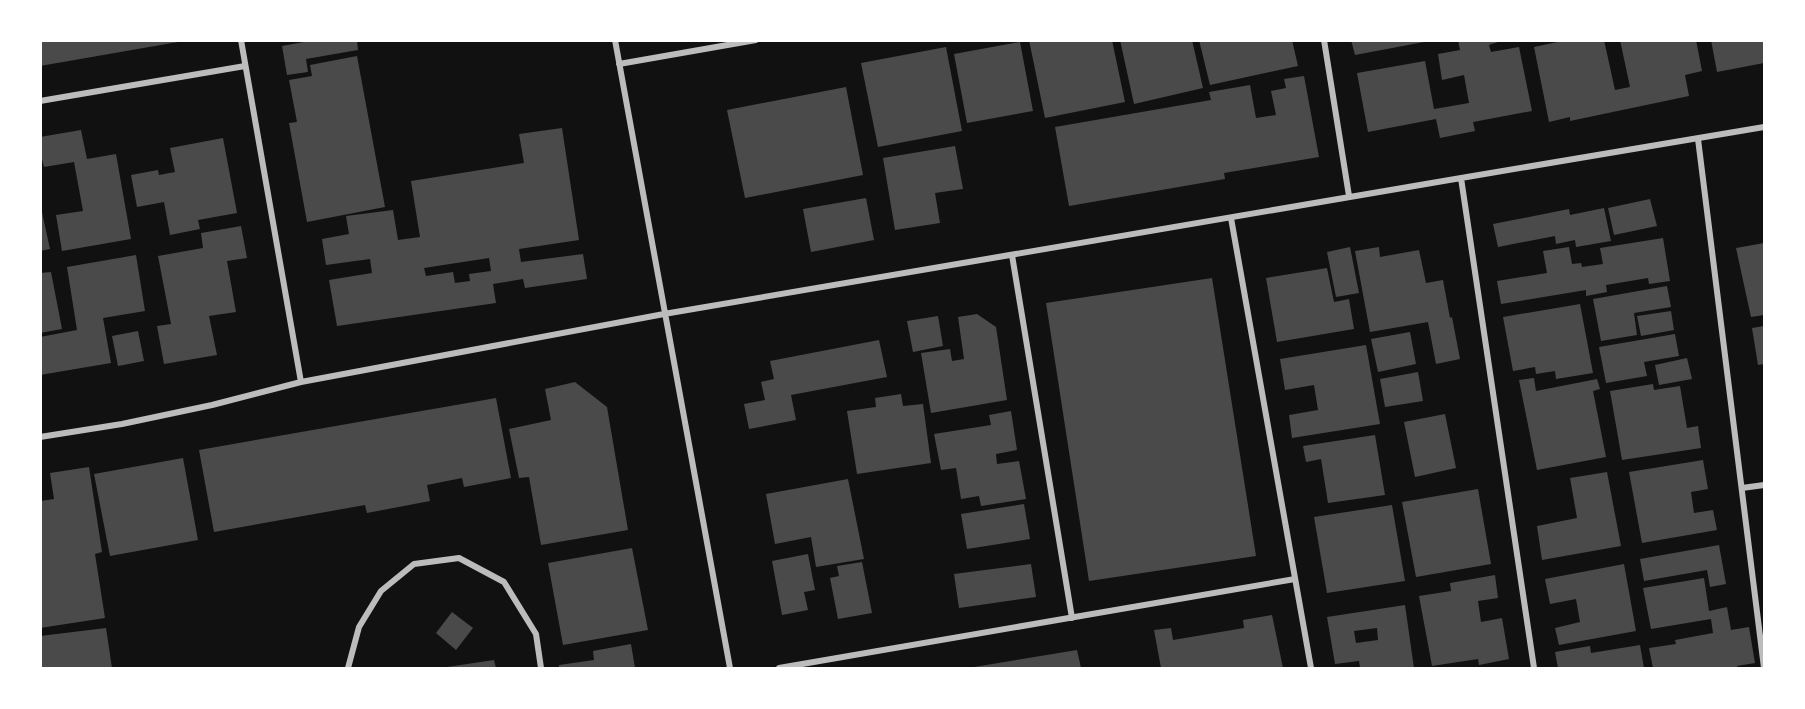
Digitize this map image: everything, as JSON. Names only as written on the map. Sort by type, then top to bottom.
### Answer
[{"type":"street","points":[[241,40],[301,382]]},
{"type":"street","points":[[615,40],[730,669]]},
{"type":"street","points":[[619,64],[756,40]]},
{"type":"street","points":[[1324,40],[1349,196]]},
{"type":"street","points":[[40,101],[245,66]]},
{"type":"street","points":[[40,437],[201,408],[301,382],[664,314],[1764,127]]},
{"type":"street","points":[[1698,139],[1764,669]]},
{"type":"street","points":[[1461,178],[1534,669]]},
{"type":"street","points":[[1231,218],[1311,669]]},
{"type":"street","points":[[1012,255],[1072,618]]},
{"type":"street","points":[[1742,488],[1764,485]]},
{"type":"street","points":[[348,669],[359,627],[381,591],[414,564],[459,558],[504,582],[536,634],[541,669]]},
{"type":"street","points":[[778,669],[1295,579]]},
{"type":"building","points":[[40,40],[178,40],[178,42],[40,66]]},
{"type":"building","points":[[315,40],[357,40],[358,50],[306,59],[308,72],[287,75],[282,46]]},
{"type":"building","points":[[1029,40],[1112,40],[1125,102],[1045,118]]},
{"type":"building","points":[[1120,40],[1192,40],[1203,88],[1134,104]]},
{"type":"building","points":[[1199,40],[1292,40],[1298,66],[1210,85]]},
{"type":"building","points":[[1351,40],[1424,40],[1424,42],[1355,55]]},
{"type":"building","points":[[1458,40],[1504,40],[1489,45],[1491,52],[1519,47],[1532,111],[1473,122],[1475,131],[1440,138],[1436,119],[1368,132],[1357,73],[1425,61],[1434,109],[1469,103],[1464,75],[1442,80],[1438,54],[1460,50]]},
{"type":"building","points":[[1567,40],[1604,40],[1615,90],[1630,87],[1620,40],[1696,40],[1702,71],[1685,75],[1689,96],[1570,121],[1570,117],[1549,122],[1534,47]]},
{"type":"building","points":[[1711,40],[1764,40],[1764,63],[1717,72]]},
{"type":"building","points":[[1020,42],[1033,111],[967,123],[954,54]]},
{"type":"building","points":[[946,47],[962,131],[878,147],[861,63]]},
{"type":"building","points":[[357,56],[385,207],[307,222],[289,123],[297,122],[289,80],[312,76],[310,65]]},
{"type":"building","points":[[1304,76],[1319,157],[1224,173],[1225,179],[1069,206],[1055,127],[1211,100],[1209,92],[1250,85],[1256,118],[1276,115],[1271,91],[1286,88],[1284,79]]},
{"type":"building","points":[[846,87],[863,175],[745,198],[727,110]]},
{"type":"building","points":[[562,128],[579,240],[519,249],[521,262],[583,254],[587,279],[525,288],[523,279],[493,284],[496,303],[337,326],[329,280],[372,273],[370,259],[326,265],[322,239],[349,234],[346,216],[393,210],[398,240],[420,237],[411,181],[524,163],[519,134]],"holes":[[[489,258],[491,271],[469,274],[470,281],[455,283],[453,272],[426,276],[424,268]]]},
{"type":"building","points":[[81,130],[87,159],[116,154],[131,239],[62,251],[56,215],[83,211],[74,162],[44,167],[40,151],[40,137]]},
{"type":"building","points":[[223,138],[237,213],[198,220],[200,229],[170,235],[164,202],[137,207],[131,175],[158,170],[159,175],[175,172],[170,148]]},
{"type":"building","points":[[955,146],[963,189],[935,193],[940,223],[895,230],[883,158]]},
{"type":"building","points":[[866,198],[874,240],[811,252],[803,209]]},
{"type":"building","points":[[1650,199],[1657,226],[1614,235],[1608,208]]},
{"type":"building","points":[[40,203],[50,249],[40,251]]},
{"type":"building","points":[[1604,208],[1611,241],[1576,247],[1575,240],[1556,244],[1555,236],[1498,247],[1493,224],[1569,209],[1570,215]]},
{"type":"building","points":[[241,226],[247,258],[227,261],[236,312],[209,316],[217,355],[164,364],[157,326],[171,324],[158,256],[203,248],[201,233]]},
{"type":"building","points":[[1663,238],[1670,281],[1649,284],[1648,278],[1606,285],[1607,292],[1586,296],[1586,290],[1501,304],[1497,281],[1547,273],[1543,251],[1569,247],[1572,264],[1581,263],[1582,267],[1603,264],[1600,248]]},
{"type":"building","points":[[1764,243],[1764,315],[1751,317],[1736,248]]},
{"type":"building","points":[[1350,247],[1359,293],[1336,297],[1327,252]]},
{"type":"building","points":[[1379,247],[1380,257],[1419,250],[1426,283],[1443,280],[1460,359],[1436,364],[1428,322],[1370,332],[1355,251]]},
{"type":"building","points":[[136,255],[145,311],[103,318],[111,363],[40,375],[40,337],[77,330],[67,267]]},
{"type":"building","points":[[1327,268],[1334,302],[1349,299],[1354,329],[1277,342],[1266,278]]},
{"type":"building","points":[[51,272],[62,329],[40,333],[40,273]]},
{"type":"building","points":[[1212,278],[1256,556],[1089,581],[1046,303]]},
{"type":"building","points":[[1667,286],[1671,307],[1634,313],[1637,335],[1601,341],[1593,299]]},
{"type":"building","points":[[1580,304],[1593,373],[1556,379],[1555,371],[1536,374],[1535,367],[1513,371],[1503,317]]},
{"type":"building","points":[[1671,311],[1674,330],[1641,336],[1637,316]]},
{"type":"building","points":[[977,314],[996,327],[1007,400],[931,413],[921,353],[950,349],[952,361],[964,359],[958,317]]},
{"type":"building","points":[[938,316],[943,346],[913,352],[907,321]]},
{"type":"building","points":[[1764,326],[1764,364],[1758,365],[1752,328]]},
{"type":"building","points":[[138,331],[144,361],[118,366],[112,336]]},
{"type":"building","points":[[1410,332],[1416,364],[1378,372],[1371,339]]},
{"type":"building","points":[[1675,334],[1679,356],[1644,362],[1647,376],[1606,383],[1599,347]]},
{"type":"building","points":[[879,340],[887,377],[791,395],[796,420],[749,429],[744,404],[765,400],[761,382],[774,379],[770,361]]},
{"type":"building","points":[[1366,345],[1380,424],[1292,438],[1289,415],[1318,410],[1314,385],[1285,390],[1280,359]]},
{"type":"building","points":[[1687,358],[1692,379],[1659,385],[1655,365]]},
{"type":"building","points":[[1418,372],[1423,401],[1385,407],[1380,379]]},
{"type":"building","points":[[1534,378],[1536,391],[1597,379],[1600,389],[1593,391],[1606,457],[1537,470],[1519,380]]},
{"type":"building","points":[[575,382],[607,407],[628,530],[541,545],[529,477],[519,478],[509,429],[551,420],[545,389]]},
{"type":"building","points":[[1653,384],[1654,390],[1680,386],[1687,428],[1698,426],[1701,448],[1622,460],[1610,391]]},
{"type":"building","points":[[901,394],[903,406],[923,404],[931,463],[857,474],[847,411],[876,407],[875,398]]},
{"type":"building","points":[[496,398],[511,478],[464,487],[462,478],[427,485],[430,501],[367,513],[365,505],[214,532],[199,450]]},
{"type":"building","points":[[1011,411],[1017,450],[996,454],[997,464],[1019,461],[1026,499],[981,506],[979,496],[961,499],[956,468],[941,470],[934,434],[991,425],[989,415]]},
{"type":"building","points":[[1445,414],[1456,468],[1415,477],[1404,422]]},
{"type":"building","points":[[1375,435],[1385,495],[1328,503],[1321,459],[1306,462],[1303,446]]},
{"type":"building","points":[[183,458],[198,540],[110,556],[94,474]]},
{"type":"building","points":[[1703,460],[1708,489],[1691,492],[1694,513],[1713,510],[1717,530],[1642,543],[1629,472]]},
{"type":"building","points":[[89,467],[102,552],[95,554],[105,618],[40,628],[40,501],[54,499],[50,473]]},
{"type":"building","points":[[1607,472],[1621,546],[1542,560],[1537,526],[1577,518],[1570,478]]},
{"type":"building","points":[[848,479],[864,559],[816,567],[811,537],[775,544],[766,494]]},
{"type":"building","points":[[1478,489],[1491,564],[1416,577],[1402,502]]},
{"type":"building","points":[[1024,504],[1030,539],[967,549],[961,514]]},
{"type":"building","points":[[1392,505],[1405,581],[1327,593],[1314,517]]},
{"type":"building","points":[[1719,545],[1726,584],[1710,587],[1707,570],[1644,581],[1640,559]]},
{"type":"building","points":[[632,548],[648,630],[563,645],[548,563]]},
{"type":"building","points":[[808,554],[815,590],[804,592],[808,610],[782,615],[772,561]]},
{"type":"building","points":[[862,562],[872,613],[838,619],[830,578],[839,576],[837,566]]},
{"type":"building","points":[[1031,564],[1036,597],[959,608],[954,574]]},
{"type":"building","points":[[1624,564],[1636,631],[1559,645],[1555,628],[1580,622],[1576,599],[1550,604],[1545,579]]},
{"type":"building","points":[[1495,575],[1498,598],[1478,601],[1481,622],[1502,618],[1509,659],[1479,665],[1478,659],[1432,666],[1419,596],[1451,591],[1450,583]]},
{"type":"building","points":[[1704,578],[1709,611],[1727,607],[1731,630],[1749,627],[1755,663],[1737,666],[1738,668],[1653,668],[1649,648],[1676,644],[1675,640],[1713,633],[1711,619],[1651,629],[1643,588]]},
{"type":"building","points":[[1405,605],[1414,668],[1360,668],[1359,661],[1335,664],[1327,617]],"holes":[[[1377,628],[1378,640],[1356,643],[1354,631]]]},
{"type":"building","points":[[452,612],[473,628],[456,650],[436,633]]},
{"type":"building","points":[[1272,615],[1283,668],[1161,668],[1154,630],[1171,628],[1173,640],[1244,628],[1243,620]]},
{"type":"building","points":[[106,628],[112,668],[40,668],[40,636]]},
{"type":"building","points":[[631,644],[635,668],[559,668],[559,665],[594,660],[593,651]]},
{"type":"building","points":[[1640,645],[1644,668],[1558,668],[1555,652],[1590,646],[1591,653]]},
{"type":"building","points":[[1077,650],[1081,668],[974,668],[974,667]]},
{"type":"building","points":[[494,660],[496,668],[447,668],[447,667]]}]
